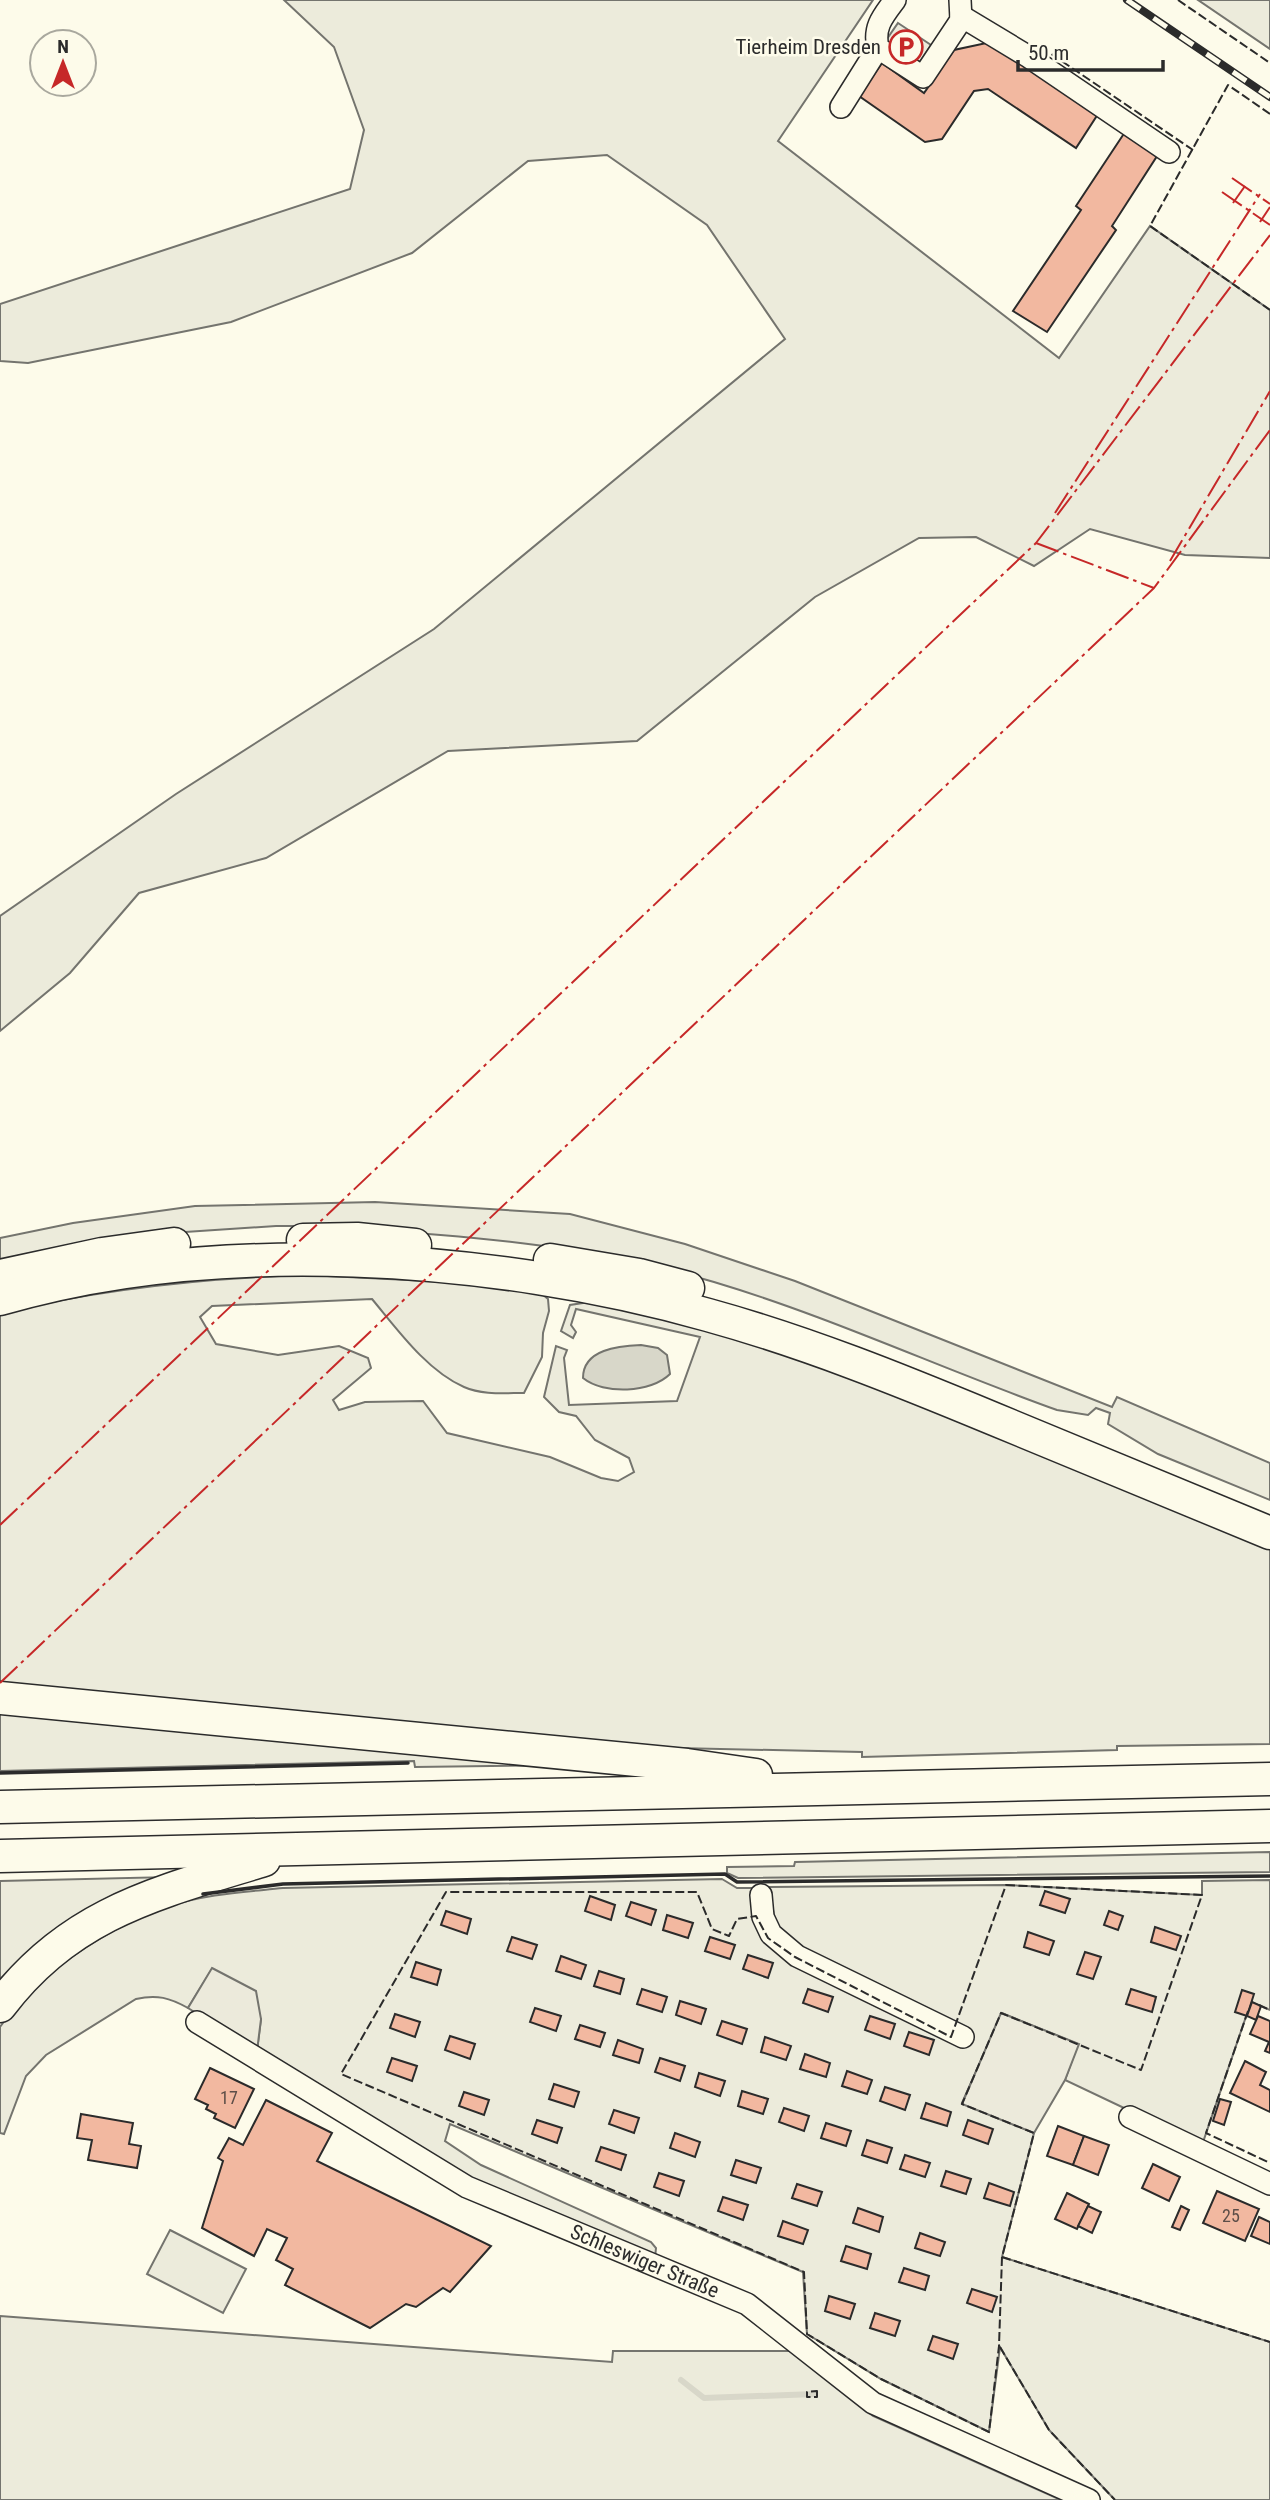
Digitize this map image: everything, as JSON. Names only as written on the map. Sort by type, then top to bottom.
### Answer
[{"type":"highway","points":[[0,1276],[91,1256],[173,1244],[358,1239],[506,1253],[639,1275],[837,1336],[961,1383],[1270,1510]]},
{"type":"highway","points":[[0,1299],[43,1287],[146,1270],[250,1260],[382,1263],[566,1284],[710,1315],[855,1362],[1270,1533]]},
{"type":"highway","points":[[0,1698],[687,1765],[848,1788]]},
{"type":"highway","points":[[0,1807],[1270,1779]]},
{"type":"highway","points":[[0,1856],[1270,1826]]},
{"type":"highway","points":[[0,2006],[22,1978],[70,1935],[131,1904],[173,1888],[302,1848]]},
{"type":"street","points":[[895,0],[878,24],[875,37],[878,48],[923,77],[961,8],[1169,152]]},
{"type":"street","points":[[841,107],[878,48]]},
{"type":"street","points":[[761,1895],[763,1917],[771,1934],[797,1956],[963,2037]]},
{"type":"street","name":"Schleswiger Straße","points":[[197,2022],[467,2187],[747,2304],[873,2403],[1089,2500]]},
{"type":"street","points":[[1130,2117],[1270,2184]]},
{"type":"shaded area","points":[[284,0],[873,0],[778,141],[1059,358],[1150,226],[1270,310],[1270,558],[1185,555],[1090,529],[1034,566],[976,537],[919,538],[815,597],[637,741],[448,751],[266,858],[139,893],[70,973],[0,1031],[0,916],[176,794],[434,629],[785,339],[707,225],[607,155],[528,161],[412,253],[231,322],[28,363],[0,361],[0,304],[350,189],[364,130],[334,47]]},
{"type":"shaded area","points":[[1198,0],[1270,0],[1270,49]]},
{"type":"shaded area","name":"Tierheim Dresden","points":[[898,23],[931,45],[914,71],[880,49]]},
{"type":"shaded area","points":[[375,1202],[570,1214],[685,1244],[795,1281],[1112,1407],[1117,1397],[1270,1463],[1270,1500],[1158,1454],[1108,1424],[1110,1413],[1096,1408],[1088,1415],[1057,1410],[758,1296],[628,1260],[496,1240],[363,1230],[362,1226],[276,1226],[170,1233],[0,1262],[0,1238],[73,1223],[195,1206]]},
{"type":"shaded area","points":[[307,1275],[488,1284],[542,1294],[548,1299],[549,1311],[543,1333],[542,1357],[524,1393],[478,1391],[450,1380],[425,1360],[372,1299],[212,1306],[200,1317],[216,1344],[278,1355],[339,1346],[368,1358],[371,1368],[333,1400],[339,1410],[365,1402],[423,1401],[447,1433],[550,1457],[601,1478],[618,1481],[634,1472],[629,1458],[595,1440],[576,1416],[559,1412],[544,1397],[556,1346],[567,1350],[564,1358],[569,1405],[677,1401],[700,1337],[576,1309],[571,1325],[576,1332],[573,1338],[561,1331],[570,1305],[596,1301],[747,1340],[823,1365],[1270,1548],[1270,1744],[1117,1746],[1117,1750],[862,1757],[862,1752],[677,1748],[0,1687],[0,1313],[76,1297],[152,1286]]},
{"type":"shaded area","points":[[641,1345],[658,1348],[667,1355],[670,1374],[651,1385],[627,1390],[603,1387],[583,1378],[585,1368],[596,1355],[613,1348]]},
{"type":"shaded area","points":[[0,1704],[568,1765],[415,1767],[414,1761],[0,1771]]},
{"type":"shaded area","points":[[1270,1852],[1270,1872],[738,1878],[727,1873],[727,1867],[794,1866],[795,1862]]},
{"type":"shaded area","points":[[169,1877],[0,1986],[0,1881]]},
{"type":"shaded area","points":[[722,1879],[737,1888],[754,1888],[756,1916],[798,1948],[776,1927],[769,1887],[1006,1885],[1202,1895],[1202,1881],[1270,1880],[1270,2010],[1251,2002],[1202,2145],[1065,2080],[1078,2044],[1002,2013],[962,2103],[1034,2133],[1002,2257],[1270,2342],[1270,2500],[1115,2500],[1049,2430],[1000,2347],[989,2432],[881,2379],[807,2334],[803,2272],[450,2124],[445,2141],[481,2165],[651,2242],[656,2248],[655,2258],[476,2185],[257,2051],[261,2019],[212,1969],[188,2008],[163,1998],[136,1999],[46,2055],[26,2076],[4,2134],[0,2133],[0,2027],[33,1989],[74,1955],[120,1927],[167,1907],[210,1896],[283,1888]]},
{"type":"shaded area","points":[[212,1968],[256,1991],[261,2019],[257,2051],[188,2008]]},
{"type":"shaded area","points":[[1001,2013],[1079,2044],[1065,2080],[1034,2133],[962,2104]]},
{"type":"shaded area","points":[[170,2230],[246,2269],[223,2313],[147,2274]]},
{"type":"shaded area","points":[[0,2316],[612,2362],[613,2351],[795,2351],[873,2416],[1061,2500],[0,2500]]},
{"type":"building","points":[[991,42],[1098,114],[1076,148],[988,89],[974,91],[942,139],[925,142],[859,96],[882,63],[924,93],[954,50]]},
{"type":"building","points":[[1125,132],[1159,153],[1112,226],[1116,230],[1047,332],[1013,311],[1081,210],[1076,206]]},
{"type":"building","points":[[1045,1891],[1070,1899],[1065,1913],[1040,1905]]},
{"type":"building","points":[[590,1896],[615,1905],[611,1920],[585,1911]]},
{"type":"building","points":[[631,1902],[656,1910],[651,1925],[626,1916]]},
{"type":"building","points":[[446,1911],[471,1919],[467,1934],[441,1925]]},
{"type":"building","points":[[1109,1911],[1123,1916],[1118,1930],[1104,1925]]},
{"type":"building","points":[[667,1915],[693,1923],[688,1938],[663,1930]]},
{"type":"building","points":[[1155,1927],[1181,1936],[1176,1950],[1151,1942]]},
{"type":"building","points":[[1028,1932],[1054,1941],[1049,1955],[1024,1947]]},
{"type":"building","points":[[512,1937],[537,1945],[532,1959],[507,1951]]},
{"type":"building","points":[[710,1937],[735,1945],[730,1959],[705,1951]]},
{"type":"building","points":[[1085,1952],[1101,1957],[1093,1979],[1077,1974]]},
{"type":"building","points":[[748,1955],[773,1963],[768,1978],[743,1969]]},
{"type":"building","points":[[561,1956],[586,1965],[581,1979],[556,1971]]},
{"type":"building","points":[[416,1962],[441,1970],[437,1985],[411,1977]]},
{"type":"building","points":[[599,1971],[624,1979],[620,1994],[594,1986]]},
{"type":"building","points":[[642,1989],[667,1997],[662,2012],[637,2004]]},
{"type":"building","points":[[808,1989],[833,1997],[828,2012],[803,2003]]},
{"type":"building","points":[[1131,1989],[1156,1997],[1152,2012],[1126,2004]]},
{"type":"building","points":[[1242,1990],[1254,1994],[1247,2016],[1235,2012]]},
{"type":"building","points":[[680,2001],[706,2009],[701,2024],[676,2015]]},
{"type":"building","points":[[1252,2002],[1261,2006],[1256,2020],[1247,2016]]},
{"type":"building","points":[[535,2008],[561,2016],[556,2031],[530,2022]]},
{"type":"building","points":[[395,2014],[420,2022],[415,2037],[390,2028]]},
{"type":"building","points":[[870,2016],[895,2024],[890,2039],[865,2030]]},
{"type":"building","points":[[1258,2016],[1270,2021],[1270,2053],[1265,2051],[1269,2042],[1250,2034]]},
{"type":"building","points":[[722,2021],[747,2029],[742,2044],[717,2035]]},
{"type":"building","points":[[580,2025],[605,2033],[600,2047],[575,2039]]},
{"type":"building","points":[[909,2032],[934,2040],[929,2055],[904,2046]]},
{"type":"building","points":[[450,2036],[475,2044],[470,2059],[445,2050]]},
{"type":"building","points":[[765,2037],[791,2046],[786,2060],[761,2052]]},
{"type":"building","points":[[618,2040],[643,2049],[639,2063],[613,2055]]},
{"type":"building","points":[[805,2054],[830,2063],[826,2077],[800,2069]]},
{"type":"building","points":[[392,2058],[417,2066],[412,2081],[387,2072]]},
{"type":"building","points":[[660,2058],[685,2066],[680,2081],[655,2072]]},
{"type":"building","points":[[1245,2061],[1266,2072],[1260,2085],[1270,2090],[1270,2112],[1230,2093]]},
{"type":"building","points":[[210,2068],[254,2089],[235,2128],[214,2118],[216,2114],[206,2109],[208,2105],[195,2099]]},
{"type":"building","points":[[847,2071],[872,2080],[867,2094],[842,2086]]},
{"type":"building","points":[[699,2073],[725,2081],[720,2096],[695,2087]]},
{"type":"building","points":[[554,2084],[579,2092],[574,2107],[549,2099]]},
{"type":"building","points":[[885,2087],[910,2095],[905,2110],[880,2101]]},
{"type":"building","points":[[742,2091],[768,2099],[763,2114],[738,2106]]},
{"type":"building","points":[[464,2092],[489,2100],[484,2115],[459,2106]]},
{"type":"building","points":[[1220,2099],[1231,2102],[1224,2125],[1213,2121]]},
{"type":"building","points":[[266,2100],[332,2133],[317,2161],[491,2246],[450,2292],[443,2288],[416,2307],[406,2304],[370,2328],[285,2285],[293,2269],[276,2260],[287,2238],[267,2229],[254,2256],[202,2228],[223,2161],[218,2158],[229,2138],[243,2145]]},
{"type":"building","points":[[926,2103],[951,2112],[947,2126],[921,2118]]},
{"type":"building","points":[[784,2108],[809,2116],[804,2131],[779,2122]]},
{"type":"building","points":[[614,2110],[639,2118],[634,2133],[609,2124]]},
{"type":"building","points":[[81,2114],[133,2123],[129,2144],[141,2146],[137,2168],[88,2160],[92,2140],[77,2138]]},
{"type":"building","points":[[537,2120],[562,2128],[557,2143],[532,2134]]},
{"type":"building","points":[[968,2120],[993,2129],[988,2144],[963,2135]]},
{"type":"building","points":[[826,2123],[851,2131],[846,2146],[821,2138]]},
{"type":"building","points":[[1058,2126],[1084,2136],[1073,2165],[1047,2156]]},
{"type":"building","points":[[675,2133],[700,2142],[695,2157],[670,2148]]},
{"type":"building","points":[[1084,2136],[1109,2145],[1098,2175],[1073,2165]]},
{"type":"building","points":[[867,2140],[892,2148],[887,2163],[862,2155]]},
{"type":"building","points":[[601,2147],[626,2155],[621,2170],[596,2161]]},
{"type":"building","points":[[905,2155],[930,2163],[925,2177],[900,2169]]},
{"type":"building","points":[[736,2160],[761,2168],[756,2183],[731,2175]]},
{"type":"building","points":[[1153,2164],[1180,2177],[1169,2201],[1142,2188]]},
{"type":"building","points":[[946,2171],[971,2179],[966,2194],[941,2186]]},
{"type":"building","points":[[659,2173],[684,2181],[679,2196],[654,2187]]},
{"type":"building","points":[[989,2183],[1014,2192],[1010,2206],[984,2198]]},
{"type":"building","points":[[797,2184],[822,2192],[817,2206],[792,2198]]},
{"type":"building","points":[[1217,2191],[1259,2209],[1245,2241],[1203,2223]]},
{"type":"building","points":[[1067,2193],[1089,2204],[1077,2229],[1055,2219]]},
{"type":"building","points":[[723,2197],[748,2205],[743,2220],[718,2211]]},
{"type":"building","points":[[1088,2206],[1101,2212],[1092,2233],[1078,2226]]},
{"type":"building","points":[[1181,2206],[1189,2210],[1180,2230],[1172,2227]]},
{"type":"building","points":[[858,2208],[883,2217],[879,2232],[853,2223]]},
{"type":"building","points":[[1259,2217],[1270,2222],[1270,2244],[1251,2236]]},
{"type":"building","points":[[783,2221],[808,2230],[803,2244],[778,2236]]},
{"type":"building","points":[[920,2233],[945,2242],[940,2256],[915,2248]]},
{"type":"building","points":[[846,2246],[871,2254],[867,2269],[841,2261]]},
{"type":"building","points":[[904,2268],[929,2276],[925,2290],[899,2282]]},
{"type":"building","points":[[972,2289],[997,2297],[992,2312],[967,2303]]},
{"type":"building","points":[[829,2296],[855,2304],[850,2319],[825,2311]]},
{"type":"building","points":[[875,2313],[900,2321],[895,2336],[870,2328]]},
{"type":"building","points":[[933,2336],[958,2344],[953,2359],[928,2350]]},
{"type":"waterway","points":[[681,2380],[704,2398],[815,2394]]},
{"type":"railway","points":[[1127,0],[1270,97]]},
{"type":"fence","points":[[1178,0],[1270,63]]},
{"type":"fence","points":[[1033,52],[1038,45],[1193,150]]},
{"type":"fence","points":[[1270,114],[1228,85],[1150,226],[1270,310]]},
{"type":"fence","points":[[1006,1885],[1202,1895],[1141,2070],[1001,2013],[962,2104],[1034,2133],[1002,2257],[999,2346],[989,2432],[881,2379],[807,2334],[804,2272],[341,2074],[446,1892],[697,1892],[712,1929],[729,1936],[737,1919],[756,1916],[768,1938],[795,1957],[951,2037],[1006,1885]]},
{"type":"fence","points":[[1259,2005],[1270,2010]]},
{"type":"fence","points":[[1248,2011],[1206,2133],[1270,2163]]},
{"type":"fence","points":[[1002,2257],[1270,2342]]},
{"type":"fence","points":[[1000,2347],[1049,2430],[1115,2500]]},
{"type":"fence","points":[[817,2391],[817,2397],[807,2397],[807,2392],[817,2391]]},
{"type":"wall","points":[[0,1773],[408,1763]]},
{"type":"wall","points":[[203,1894],[283,1884],[725,1874],[737,1882],[1270,1876]]},
{"type":"power","points":[[1232,178],[1270,204]]},
{"type":"power","points":[[1233,203],[1245,186]]},
{"type":"power","points":[[1222,192],[1270,225]]},
{"type":"power","points":[[1055,513],[1260,194]]},
{"type":"power","points":[[1260,222],[1270,207]]},
{"type":"power","points":[[0,1525],[1036,543],[1270,235]]},
{"type":"power","points":[[1170,561],[1270,391]]},
{"type":"power","points":[[0,1683],[1154,588],[1270,430]]},
{"type":"power","points":[[1036,543],[1154,588]]},
{"type":"place","name":"Tierheim Dresden","points":[[906,47]]}]
